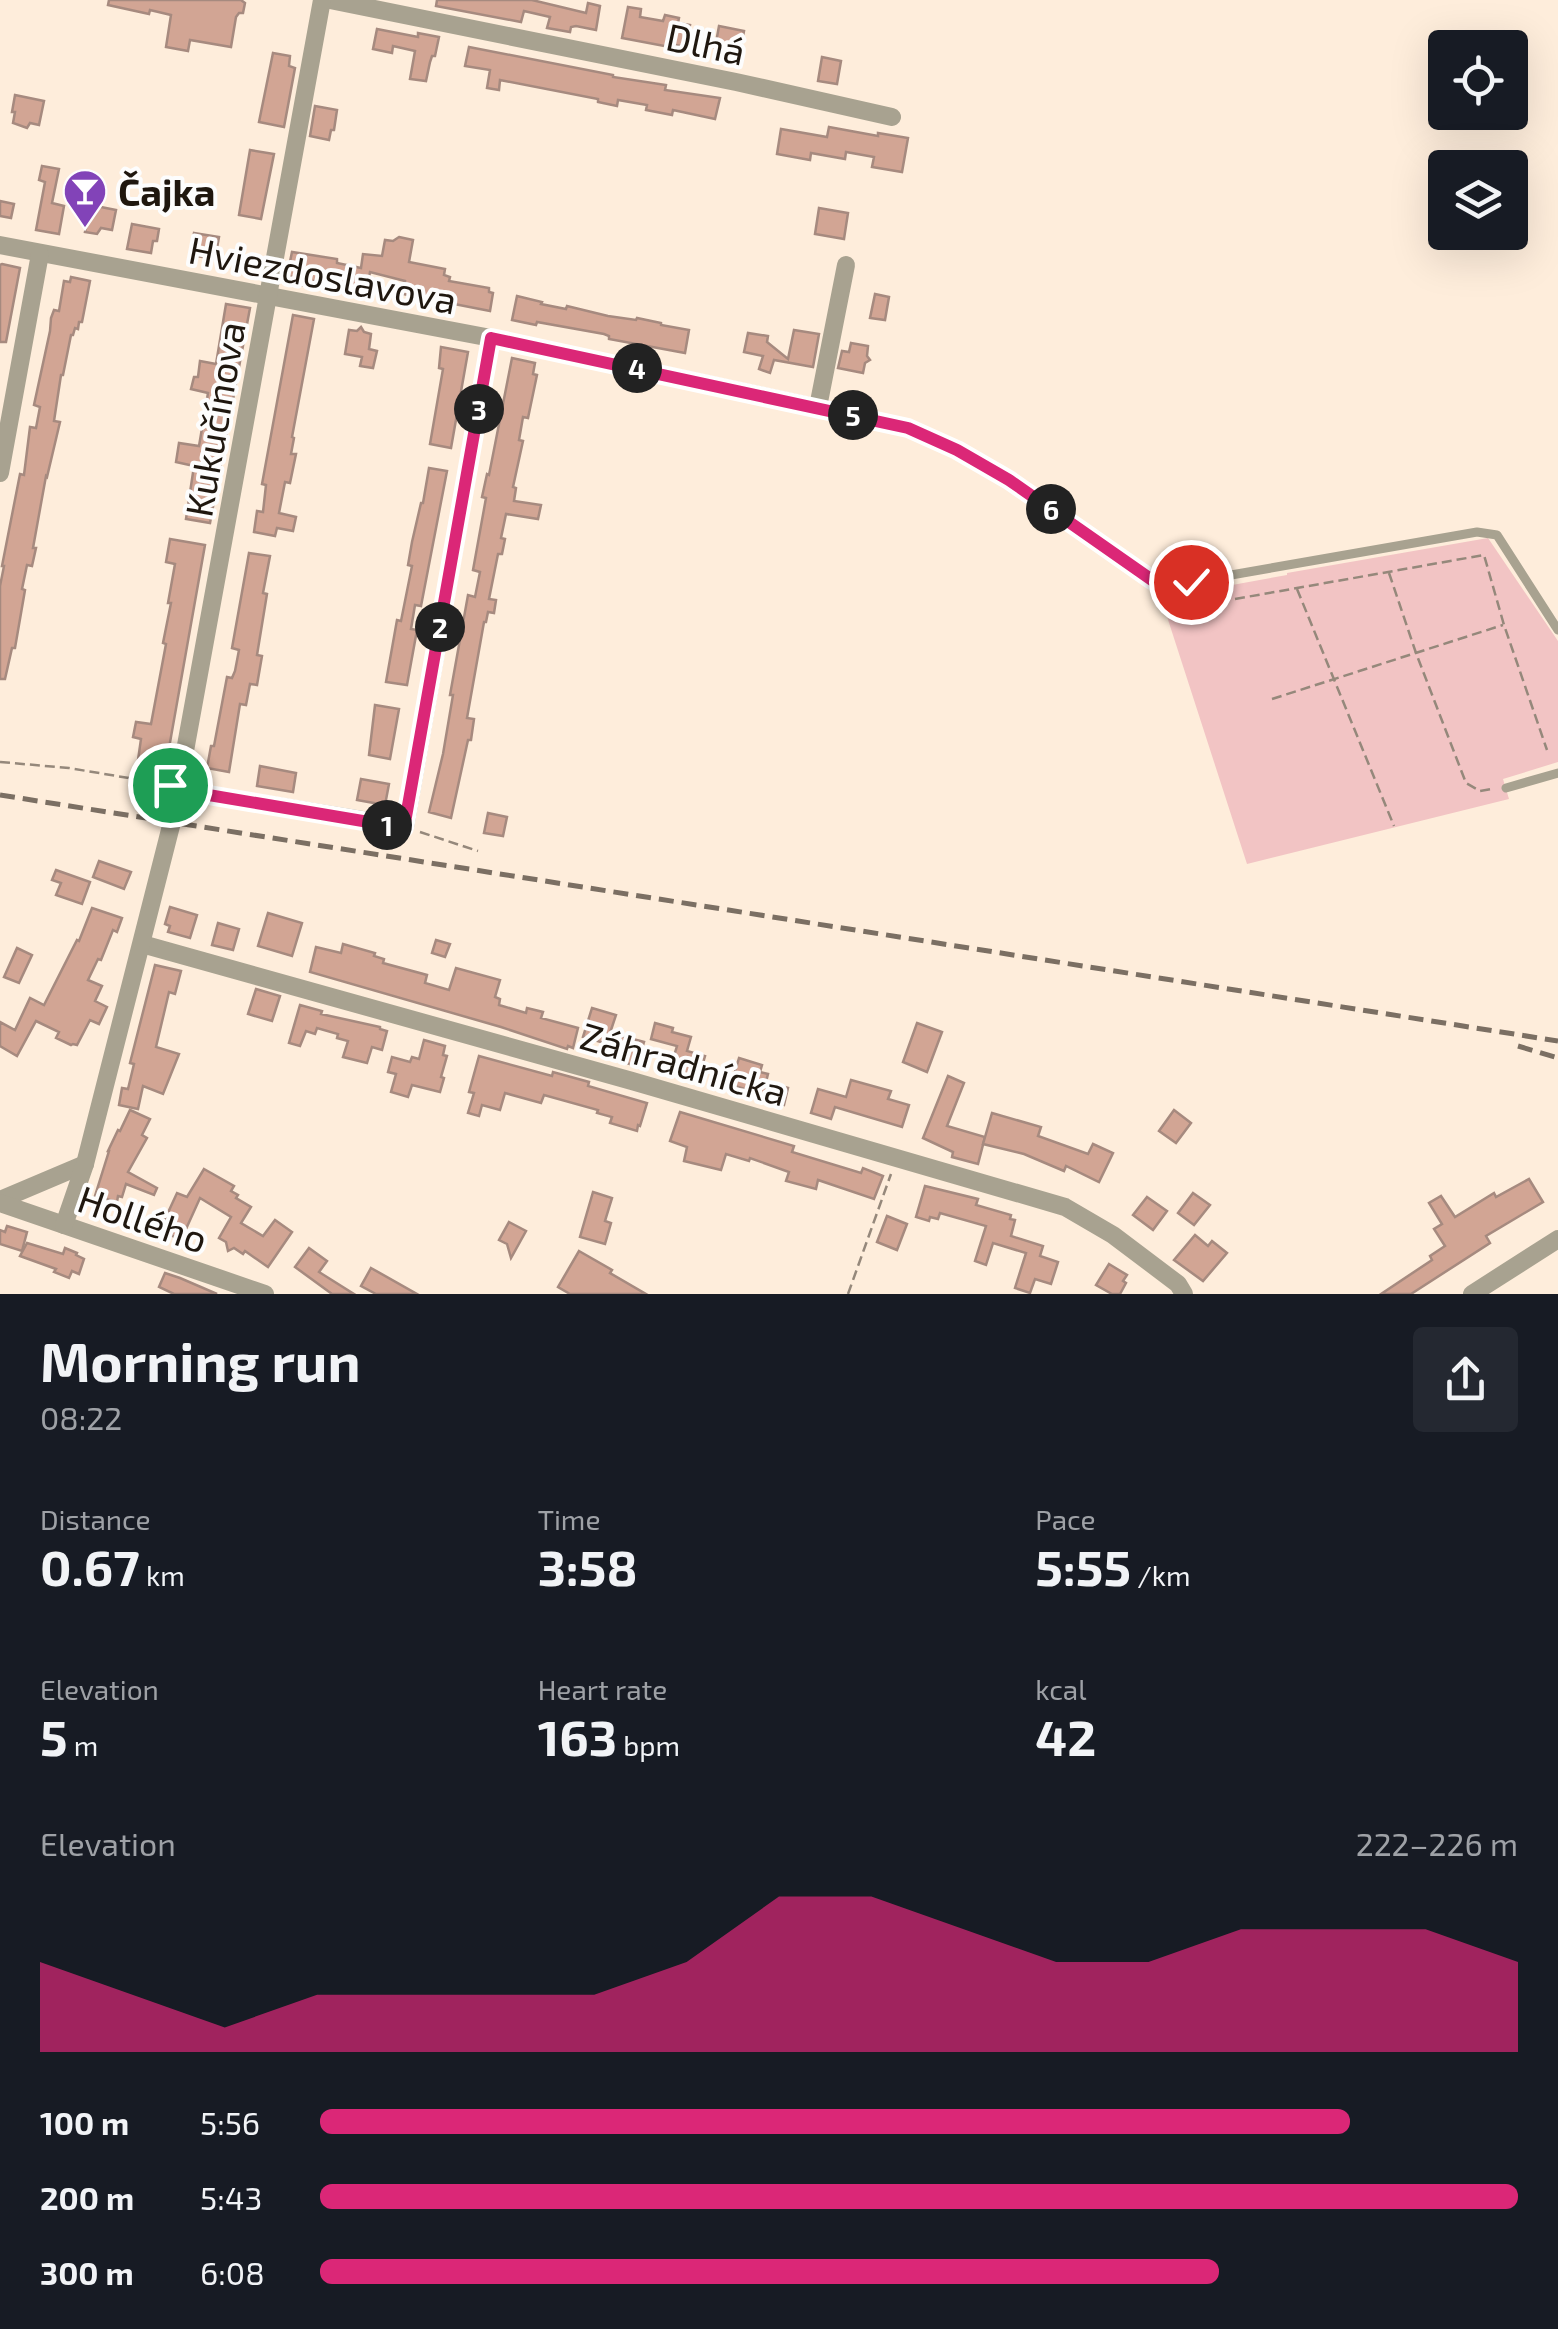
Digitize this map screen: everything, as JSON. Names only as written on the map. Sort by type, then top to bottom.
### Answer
[{"type":"street","name":"Kukučínova","points":[[142,944],[179,790],[322,0]]},
{"type":"street","name":"Dlhá","points":[[330,0],[892,117]]},
{"type":"street","name":"Hviezdoslavova","points":[[0,246],[491,338],[869,419]]},
{"type":"street","points":[[0,472],[40,254]]},
{"type":"street","points":[[818,407],[846,265]]},
{"type":"street","points":[[179,790],[404,828],[491,338]]},
{"type":"street","points":[[64,1225],[85,1164],[142,944]]},
{"type":"street","name":"Záhradnícka","points":[[142,944],[597,1071],[1065,1208],[1113,1235],[1178,1284],[1184,1294]]},
{"type":"street","name":"Hollého","points":[[0,1201],[85,1164]]},
{"type":"street","name":"Hollého","points":[[0,1201],[266,1294]]},
{"type":"street","points":[[1472,1294],[1558,1240]]},
{"type":"lane","points":[[869,419],[908,428],[957,450],[1009,480],[1152,580],[1191,582],[1477,532],[1497,534],[1558,630]]},
{"type":"lane","points":[[1506,788],[1558,773]]},
{"type":"path","points":[[1235,599],[1484,555],[1547,750]]},
{"type":"path","points":[[1388,572],[1466,783],[1480,790],[1506,788]]},
{"type":"path","points":[[1297,588],[1394,826]]},
{"type":"path","points":[[1272,700],[1504,625]]},
{"type":"path","points":[[0,762],[68,768],[170,785],[179,790]]},
{"type":"path","points":[[404,828],[478,851]]},
{"type":"path","points":[[848,1294],[897,1158]]},
{"type":"shaded area","points":[[1488,538],[1558,641],[1558,762],[1503,779],[1509,799],[1247,864],[1161,598]]},
{"type":"building","points":[[109,0],[245,3],[243,13],[236,17],[231,47],[190,40],[188,51],[166,47],[171,15],[108,5]]},
{"type":"building","points":[[437,0],[532,0],[586,13],[588,3],[600,6],[596,30],[576,26],[570,32],[547,28],[550,17],[524,11],[521,22],[436,6]]},
{"type":"building","points":[[628,7],[641,9],[640,17],[663,21],[665,15],[690,25],[686,47],[622,38]]},
{"type":"building","points":[[719,26],[744,31],[740,53],[715,48]]},
{"type":"building","points":[[377,29],[439,37],[426,81],[410,79],[415,51],[393,46],[392,53],[373,49]]},
{"type":"building","points":[[469,47],[666,85],[665,90],[720,98],[715,119],[673,110],[672,115],[646,110],[647,105],[618,100],[617,106],[500,80],[499,90],[487,88],[490,70],[465,66]]},
{"type":"building","points":[[273,53],[290,56],[289,66],[295,68],[284,127],[259,122]]},
{"type":"building","points":[[822,57],[841,61],[837,84],[818,81]]},
{"type":"building","points":[[15,95],[44,101],[39,125],[30,123],[27,128],[13,123]]},
{"type":"building","points":[[315,106],[337,110],[329,140],[310,136]]},
{"type":"building","points":[[829,127],[908,138],[902,172],[872,167],[874,157],[846,152],[845,159],[811,153],[810,160],[777,154],[781,129],[827,137]]},
{"type":"building","points":[[250,150],[274,154],[261,219],[239,215]]},
{"type":"building","points":[[42,166],[59,169],[52,203],[64,206],[59,234],[36,230],[45,182],[39,180]]},
{"type":"building","points":[[0,201],[14,204],[11,218],[0,216]]},
{"type":"building","points":[[91,205],[116,210],[112,230],[85,232]]},
{"type":"building","points":[[819,208],[848,213],[844,239],[815,234]]},
{"type":"building","points":[[132,224],[159,229],[151,253],[127,249]]},
{"type":"building","points":[[194,233],[219,237],[215,259],[190,255]]},
{"type":"building","points":[[385,240],[413,240],[409,262],[445,269],[449,281],[489,288],[493,293],[490,311],[403,294],[405,281],[370,272],[367,290],[314,281],[313,287],[301,285],[303,279],[287,276],[292,252],[337,259],[337,263],[361,268],[363,254],[382,256]]},
{"type":"building","points":[[2,264],[20,268],[6,342],[0,342]]},
{"type":"building","points":[[71,277],[90,281],[82,322],[71,335],[61,375],[54,421],[60,422],[46,476],[32,566],[27,565],[22,589],[25,590],[15,648],[5,679],[0,679],[2,566],[20,474],[24,475],[30,427],[36,428],[40,407],[34,405],[51,318],[54,310],[59,311],[64,281],[70,282]]},
{"type":"building","points":[[875,294],[889,297],[885,320],[870,318]]},
{"type":"building","points":[[517,296],[566,309],[567,306],[689,330],[685,353],[609,339],[604,334],[512,320]]},
{"type":"building","points":[[226,304],[250,308],[210,523],[186,519],[194,466],[176,462],[179,443],[199,446],[208,393],[191,389],[200,361],[216,364]]},
{"type":"building","points":[[293,315],[314,319],[292,437],[291,454],[296,454],[279,513],[296,517],[293,531],[277,528],[275,536],[254,532],[257,511],[263,512],[266,485],[262,484]]},
{"type":"building","points":[[361,327],[371,334],[369,349],[377,351],[373,368],[360,366],[362,357],[345,354],[349,330]]},
{"type":"building","points":[[794,330],[819,334],[813,367],[774,360],[770,373],[759,369],[763,356],[744,352],[748,333],[768,336],[767,342],[788,359]]},
{"type":"building","points":[[851,343],[868,346],[870,360],[863,373],[838,368],[842,351],[849,352]]},
{"type":"building","points":[[441,347],[468,352],[451,448],[430,444],[443,369],[439,368]]},
{"type":"building","points":[[512,358],[535,363],[533,374],[537,375],[528,418],[523,417],[514,501],[541,505],[538,519],[506,514],[502,554],[498,554],[489,599],[496,600],[494,613],[488,612],[484,622],[467,718],[474,719],[471,740],[451,818],[429,812],[443,754],[468,595],[475,597],[480,572],[473,570],[486,498],[482,497]]},
{"type":"building","points":[[429,468],[447,471],[421,606],[415,605],[411,629],[417,630],[407,685],[386,682],[397,620],[401,621],[412,566],[408,565],[412,542]]},
{"type":"building","points":[[170,539],[205,545],[166,765],[138,760],[141,739],[133,737],[136,722],[151,724],[166,644],[163,643],[175,564],[166,562]]},
{"type":"building","points":[[249,553],[270,556],[257,655],[262,656],[257,685],[250,684],[246,705],[240,704],[229,772],[207,768],[227,677],[232,678],[235,671],[239,650],[232,648]]},
{"type":"building","points":[[375,705],[399,709],[390,759],[369,755]]},
{"type":"building","points":[[260,766],[296,773],[293,792],[257,786]]},
{"type":"building","points":[[361,779],[389,784],[385,805],[357,800]]},
{"type":"building","points":[[488,813],[507,817],[503,836],[484,833]]},
{"type":"building","points":[[99,861],[131,872],[124,889],[93,877]]},
{"type":"building","points":[[56,870],[90,882],[82,904],[56,895],[61,883],[52,880]]},
{"type":"building","points":[[170,907],[197,915],[190,938],[168,932],[170,926],[165,924]]},
{"type":"building","points":[[92,908],[122,918],[88,980],[102,986],[95,1001],[107,1007],[99,1024],[90,1020],[77,1045],[71,1045],[56,1038],[59,1032],[36,1021],[17,1056],[0,1046],[0,1022],[15,1030],[30,998],[44,1005]]},
{"type":"building","points":[[268,913],[302,923],[292,956],[258,946]]},
{"type":"building","points":[[218,923],[239,929],[233,950],[212,945]]},
{"type":"building","points":[[436,940],[450,944],[445,957],[432,953]]},
{"type":"building","points":[[343,944],[375,953],[374,956],[384,959],[383,963],[427,975],[425,983],[449,990],[456,968],[500,980],[495,997],[500,999],[499,1005],[526,1013],[527,1008],[543,1012],[541,1018],[578,1028],[573,1048],[310,972],[316,947],[341,953]]},
{"type":"building","points":[[17,948],[32,955],[19,983],[4,977]]},
{"type":"building","points":[[155,965],[181,971],[175,994],[169,992],[156,1047],[179,1054],[163,1094],[143,1086],[138,1109],[119,1105],[122,1088],[128,1089],[134,1064],[130,1063]]},
{"type":"building","points":[[256,989],[280,996],[272,1021],[248,1014]]},
{"type":"building","points":[[300,1005],[322,1011],[321,1014],[380,1027],[387,1031],[382,1050],[372,1047],[367,1063],[343,1057],[348,1041],[317,1028],[315,1034],[306,1031],[300,1046],[289,1043]]},
{"type":"building","points":[[592,1008],[616,1015],[610,1033],[644,1042],[637,1066],[611,1059],[615,1046],[583,1037]]},
{"type":"building","points":[[655,1023],[691,1037],[687,1051],[705,1056],[698,1080],[669,1072],[677,1046],[651,1039]]},
{"type":"building","points":[[917,1023],[942,1032],[927,1072],[903,1062]]},
{"type":"building","points":[[424,1040],[445,1046],[443,1055],[447,1056],[440,1092],[412,1085],[408,1097],[391,1092],[396,1074],[388,1072],[392,1057],[410,1062],[412,1057],[419,1059]]},
{"type":"building","points":[[479,1056],[589,1082],[588,1086],[647,1103],[640,1126],[637,1131],[610,1123],[612,1117],[597,1113],[598,1110],[544,1095],[541,1103],[505,1093],[500,1110],[482,1105],[479,1116],[468,1113]]},
{"type":"building","points":[[739,1058],[762,1065],[760,1072],[768,1074],[766,1082],[788,1088],[784,1105],[771,1101],[772,1097],[731,1085]]},
{"type":"building","points":[[948,1076],[964,1083],[947,1126],[985,1137],[978,1164],[952,1157],[953,1152],[923,1138]]},
{"type":"building","points":[[851,1080],[891,1091],[888,1099],[909,1105],[902,1127],[835,1107],[831,1119],[811,1113],[818,1089],[846,1097]]},
{"type":"building","points":[[130,1110],[150,1119],[142,1135],[147,1138],[128,1172],[157,1188],[154,1195],[126,1184],[117,1202],[95,1196],[108,1151]]},
{"type":"building","points":[[1174,1110],[1191,1123],[1176,1143],[1159,1131]]},
{"type":"building","points":[[680,1112],[794,1146],[792,1152],[883,1176],[874,1199],[818,1180],[816,1189],[786,1181],[789,1172],[750,1158],[749,1161],[726,1154],[721,1170],[684,1161],[687,1147],[670,1141]]},
{"type":"building","points":[[992,1113],[1041,1127],[1038,1136],[1088,1154],[1093,1144],[1113,1153],[1099,1182],[1066,1166],[1064,1171],[1024,1154],[983,1144]]},
{"type":"building","points":[[204,1169],[234,1186],[231,1191],[238,1195],[236,1198],[251,1207],[241,1223],[263,1236],[275,1220],[292,1232],[268,1267],[245,1251],[228,1251],[226,1242],[219,1238],[231,1217],[200,1198],[181,1240],[160,1230],[177,1193],[187,1197]]},
{"type":"building","points":[[1529,1179],[1543,1202],[1486,1236],[1490,1243],[1411,1294],[1381,1294],[1432,1260],[1430,1256],[1445,1246],[1434,1229],[1442,1224],[1429,1203],[1441,1196],[1455,1217],[1494,1193],[1496,1197]]},
{"type":"building","points":[[925,1186],[978,1199],[976,1205],[1011,1215],[1010,1219],[1015,1220],[1011,1236],[1043,1246],[1040,1256],[1058,1262],[1051,1284],[1035,1279],[1030,1293],[1015,1288],[1026,1253],[993,1243],[986,1265],[975,1261],[986,1226],[940,1213],[938,1219],[930,1217],[929,1221],[916,1217]]},
{"type":"building","points":[[593,1192],[612,1198],[605,1221],[611,1223],[605,1244],[580,1237]]},
{"type":"building","points":[[1193,1193],[1210,1205],[1194,1225],[1178,1213]]},
{"type":"building","points":[[1147,1197],[1167,1211],[1153,1230],[1133,1215]]},
{"type":"building","points":[[887,1216],[907,1224],[897,1250],[877,1242]]},
{"type":"building","points":[[509,1222],[526,1231],[511,1258],[507,1244],[499,1240]]},
{"type":"building","points":[[7,1226],[27,1232],[22,1251],[0,1244],[0,1230],[5,1232]]},
{"type":"building","points":[[1195,1235],[1208,1246],[1212,1241],[1227,1253],[1203,1281],[1174,1260]]},
{"type":"building","points":[[27,1243],[63,1254],[65,1248],[77,1253],[84,1259],[79,1274],[72,1271],[69,1278],[20,1256]]},
{"type":"building","points":[[309,1248],[327,1261],[319,1272],[354,1294],[332,1294],[295,1267]]},
{"type":"building","points":[[579,1251],[646,1294],[570,1294],[558,1287]]},
{"type":"building","points":[[1109,1264],[1127,1275],[1120,1294],[1096,1285]]},
{"type":"building","points":[[371,1268],[417,1294],[376,1294],[361,1286]]},
{"type":"building","points":[[165,1273],[217,1294],[174,1294],[159,1287]]},
{"type":"railway","points":[[0,795],[1558,1041]]},
{"type":"railway","points":[[1518,1046],[1558,1058]]},
{"type":"place","name":"Čajka","points":[[85,229]]},
{"type":"route","points":[[170,785],[179,790],[404,828],[491,338],[908,428],[1009,480],[1152,580],[1191,582]]}]
